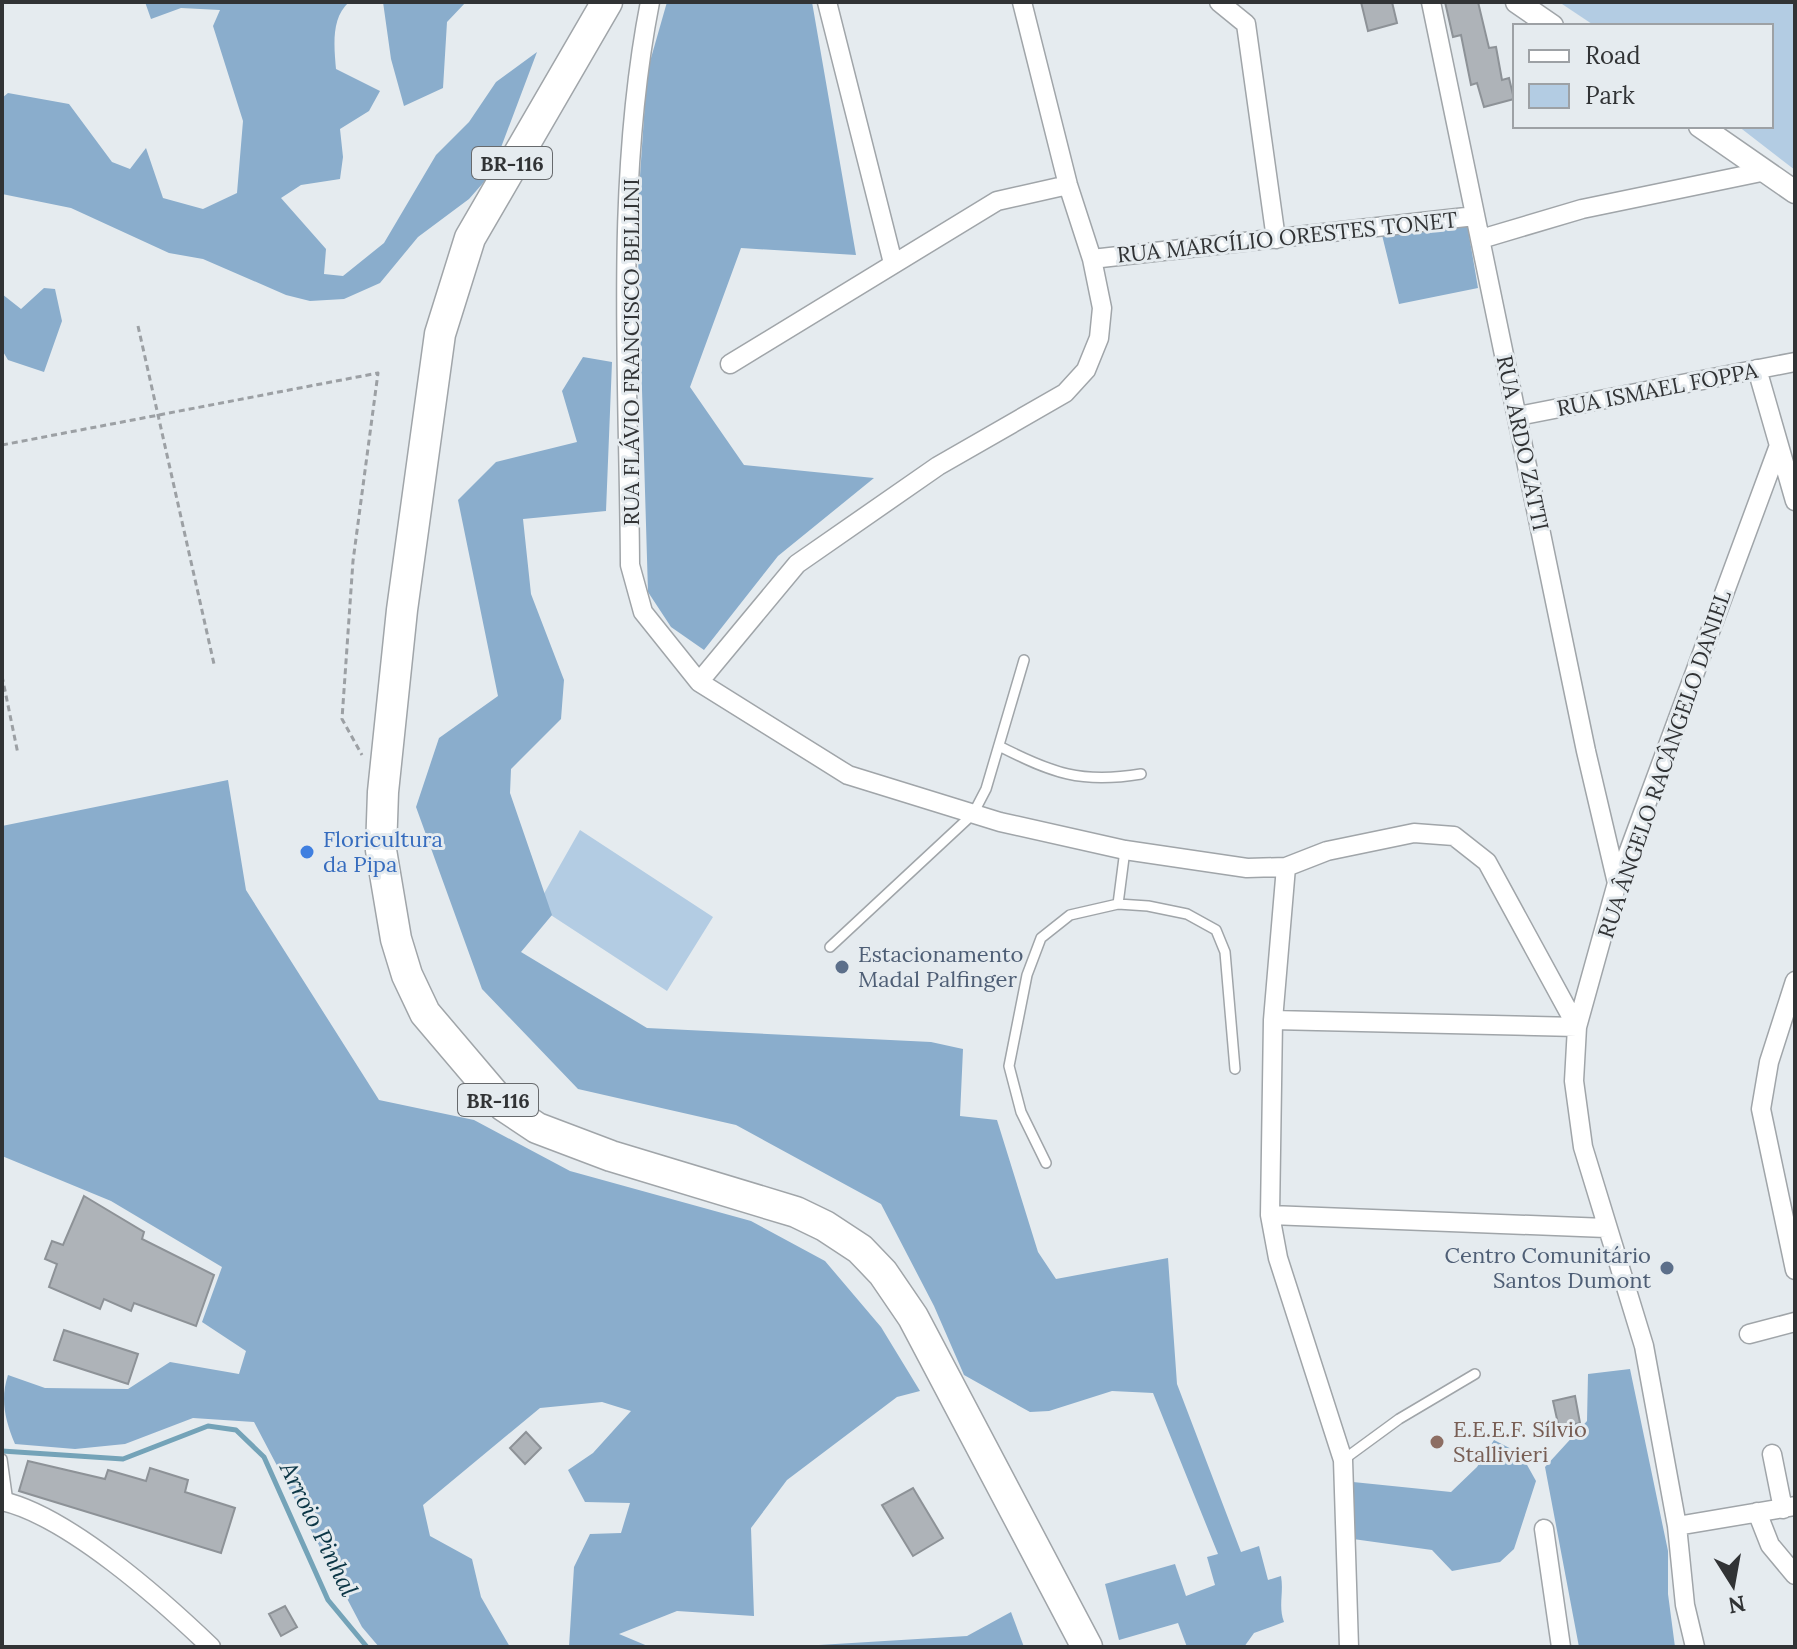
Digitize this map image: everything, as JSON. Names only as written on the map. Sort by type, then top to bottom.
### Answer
[{"type":"main road","name":"BR-116","points":[[583,49],[592,2]]},
{"type":"main road","name":"BR-116","points":[[607,2],[583,49],[557,85],[470,238],[440,334],[402,610],[383,792],[381,850],[386,893],[407,975],[425,1013],[455,1052],[504,1106],[537,1128],[611,1156],[796,1212],[860,1249],[883,1273],[913,1317],[1087,1647]]},
{"type":"street","name":"RUA FLÁVIO FRANCISCO BELLINI","points":[[650,2],[639,62],[628,225],[630,565],[643,612],[699,682],[848,775],[973,814],[1125,850],[1247,868],[1286,867]]},
{"type":"street","points":[[827,2],[893,263]]},
{"type":"street","points":[[1022,2],[1068,185],[1092,259]]},
{"type":"street","points":[[1219,2],[1246,24],[1276,239]]},
{"type":"street","name":"RUA ARDO ZATTI","points":[[1431,2],[1583,736],[1617,883]]},
{"type":"street","points":[[1517,2],[1549,24]]},
{"type":"street","points":[[1703,128],[1795,192]]},
{"type":"street","points":[[1481,239],[1582,209],[1766,171]]},
{"type":"street","points":[[730,364],[997,201],[1068,185]]},
{"type":"street","name":"RUA MARCÍLIO ORESTES TONET","points":[[699,682],[797,564],[938,466],[1065,393],[1086,370],[1099,338],[1102,308],[1092,259],[1475,216]]},
{"type":"street","name":"RUA ISMAEL FOPPA","points":[[1518,416],[1795,362]]},
{"type":"street","points":[[1757,369],[1795,501]]},
{"type":"street","name":"RUA ÂNGELO RACÂNGELO DANIEL","points":[[1695,1647],[1685,1605],[1677,1526],[1644,1346],[1606,1228],[1580,1120],[1574,1081],[1577,1027],[1617,883],[1778,448]]},
{"type":"street","points":[[1273,1020],[1577,1027],[1487,862],[1454,836],[1414,833],[1327,851],[1286,867],[1273,1020],[1270,1215],[1278,1258],[1343,1460],[1349,1647]]},
{"type":"street","points":[[1795,981],[1769,1062],[1761,1109],[1795,1270]]},
{"type":"street","points":[[1270,1215],[1606,1228]]},
{"type":"street","points":[[1749,1334],[1795,1322]]},
{"type":"street","points":[[1677,1526],[1789,1508],[1772,1454]]},
{"type":"street","points":[[5,1502],[45,1518],[87,1544],[211,1647]]},
{"type":"street","points":[[1757,1512],[1770,1545],[1795,1575]]},
{"type":"street","points":[[1544,1529],[1561,1647]]},
{"type":"lane","points":[[830,947],[973,814],[986,789],[1024,660]]},
{"type":"lane","points":[[999,746],[1045,769],[1073,778],[1109,780],[1141,774]]},
{"type":"lane","points":[[1118,904],[1125,850]]},
{"type":"lane","points":[[1046,1163],[1021,1112],[1009,1066],[1027,975],[1041,938],[1070,915],[1118,904],[1187,914],[1216,930],[1225,952],[1235,1069]]},
{"type":"lane","points":[[1343,1460],[1399,1419],[1475,1374]]},
{"type":"lane","points":[[2,1459],[8,1484],[5,1502]]},
{"type":"path","points":[[138,326],[214,664]]},
{"type":"path","points":[[2,445],[378,373],[353,561],[342,719],[362,756]]},
{"type":"path","points":[[2,676],[18,754]]},
{"type":"green space","points":[[1559,2],[1795,2],[1795,170],[1741,128],[1773,128],[1773,24],[1592,24]]},
{"type":"green space","points":[[580,830],[713,917],[667,991],[537,906]]},
{"type":"shaded area","points":[[145,2],[349,2],[336,24],[336,69],[380,91],[369,111],[340,129],[343,157],[340,179],[301,185],[281,198],[326,249],[324,274],[343,276],[384,243],[436,155],[469,122],[496,82],[537,52],[491,174],[469,199],[418,237],[380,283],[344,299],[310,301],[286,295],[203,259],[169,253],[71,208],[2,194],[2,98],[8,93],[69,104],[112,162],[130,169],[146,148],[163,198],[203,209],[237,193],[243,121],[213,26],[220,10],[181,8],[151,19]]},
{"type":"shaded area","points":[[383,2],[466,2],[447,22],[443,88],[404,106],[391,59]]},
{"type":"shaded area","points":[[667,2],[812,2],[856,255],[741,248],[690,387],[744,465],[874,478],[778,556],[704,650],[671,627],[648,592],[637,221],[647,72]]},
{"type":"shaded area","points":[[1467,223],[1478,288],[1399,304],[1382,235]]},
{"type":"shaded area","points":[[44,288],[55,289],[62,321],[44,372],[8,360],[2,350],[2,294],[21,309]]},
{"type":"shaded area","points":[[583,357],[612,362],[606,511],[523,519],[531,594],[564,680],[561,719],[511,769],[510,793],[552,915],[521,952],[647,1028],[931,1042],[963,1049],[960,1116],[997,1120],[1038,1252],[1056,1279],[1168,1258],[1177,1384],[1241,1552],[1259,1546],[1268,1580],[1281,1576],[1284,1622],[1254,1633],[1244,1647],[1187,1647],[1178,1623],[1119,1640],[1105,1584],[1175,1564],[1186,1596],[1215,1585],[1207,1557],[1218,1554],[1153,1393],[1112,1391],[1049,1411],[1030,1412],[964,1375],[934,1306],[881,1204],[736,1125],[578,1089],[482,989],[416,807],[439,738],[498,696],[458,500],[496,462],[577,442],[562,391]]},
{"type":"shaded area","points":[[228,780],[246,890],[379,1100],[474,1120],[570,1171],[751,1221],[825,1261],[881,1327],[920,1391],[897,1397],[787,1480],[751,1528],[754,1616],[677,1611],[619,1634],[650,1647],[569,1647],[574,1567],[590,1534],[621,1533],[630,1503],[585,1502],[568,1470],[593,1453],[631,1411],[602,1402],[540,1408],[423,1505],[430,1536],[472,1559],[481,1597],[510,1647],[379,1647],[362,1627],[254,1422],[193,1418],[125,1444],[75,1449],[15,1444],[5,1410],[4,1393],[8,1375],[45,1388],[128,1389],[170,1362],[239,1374],[246,1351],[202,1322],[222,1267],[111,1201],[2,1156],[2,826]]},
{"type":"shaded area","points":[[1630,1369],[1668,1551],[1668,1594],[1675,1647],[1579,1647],[1545,1467],[1587,1421],[1588,1374]]},
{"type":"shaded area","points":[[1494,1440],[1521,1454],[1536,1481],[1514,1549],[1500,1562],[1452,1571],[1432,1550],[1353,1539],[1353,1482],[1451,1492],[1477,1467]]},
{"type":"shaded area","points":[[1011,1612],[1024,1647],[786,1647],[967,1636]]},
{"type":"building","points":[[1361,2],[1392,2],[1397,23],[1368,31]]},
{"type":"building","points":[[1445,2],[1478,2],[1489,48],[1496,47],[1502,80],[1509,78],[1513,99],[1484,107],[1477,83],[1471,85],[1461,35],[1453,37]]},
{"type":"building","points":[[84,1196],[144,1232],[142,1239],[214,1275],[196,1326],[134,1303],[131,1311],[104,1299],[100,1309],[49,1287],[57,1264],[45,1259],[52,1241],[63,1245]]},
{"type":"building","points":[[64,1330],[138,1354],[128,1384],[54,1360]]},
{"type":"building","points":[[1575,1396],[1580,1423],[1559,1428],[1553,1401]]},
{"type":"building","points":[[526,1432],[541,1448],[525,1464],[510,1448]]},
{"type":"building","points":[[28,1461],[105,1479],[108,1470],[146,1481],[150,1468],[188,1480],[185,1492],[235,1508],[221,1553],[19,1491]]},
{"type":"building","points":[[913,1488],[943,1538],[913,1556],[882,1505]]},
{"type":"building","points":[[285,1606],[297,1627],[281,1636],[269,1614]]},
{"type":"waterway","name":"Arroio Pinhal","points":[[2,1451],[123,1459],[208,1426],[236,1430],[264,1457],[328,1600],[367,1647]]},
{"type":"place","name":"Floricultura da Pipa","points":[[307,852]]},
{"type":"place","name":"Estacionamento Madal Palfinger","points":[[842,967]]},
{"type":"place","name":"Centro Comunitário Santos Dumont","points":[[1667,1268]]},
{"type":"place","name":"E.E.E.F. Sílvio Stallivieri","points":[[1437,1442]]}]
